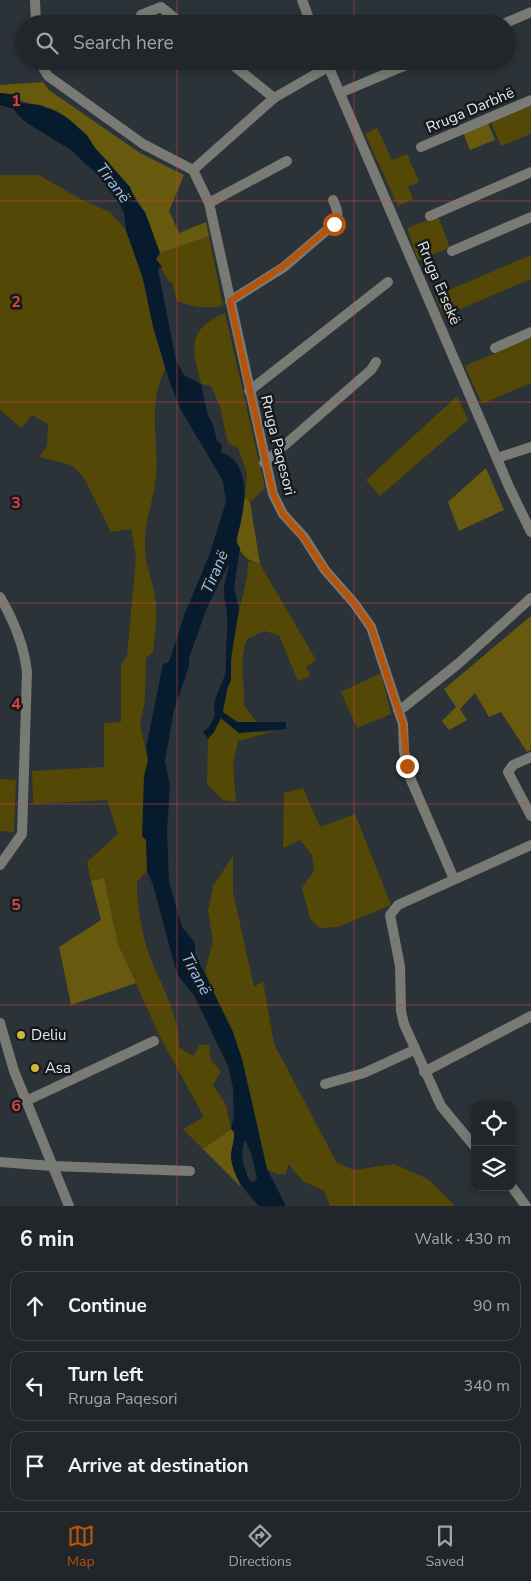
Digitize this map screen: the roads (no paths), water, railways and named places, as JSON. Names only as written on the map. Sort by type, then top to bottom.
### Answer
[{"type":"street","points":[[35,0],[36,15]]},
{"type":"street","points":[[302,0],[308,15]]},
{"type":"street","points":[[142,15],[161,7],[171,15]]},
{"type":"street","points":[[516,18],[531,12]]},
{"type":"street","points":[[44,70],[48,76],[143,144],[193,170],[274,98],[318,70]]},
{"type":"street","points":[[239,70],[274,98]]},
{"type":"street","name":"Rruga Ersekë","points":[[330,70],[524,518]]},
{"type":"street","points":[[340,93],[395,70]]},
{"type":"street","name":"Rruga Darbhë","points":[[421,147],[531,100]]},
{"type":"street","points":[[209,203],[287,162]]},
{"type":"street","name":"Rruga Paqesori","points":[[193,170],[209,203],[264,463],[273,494],[283,514],[304,538],[325,570],[354,603],[371,627],[404,732],[404,751],[411,780],[454,879]]},
{"type":"street","points":[[430,216],[531,172]]},
{"type":"street","points":[[230,301],[284,266],[334,224],[338,219],[338,213],[333,200]]},
{"type":"street","points":[[452,251],[531,217]]},
{"type":"street","points":[[249,391],[388,282]]},
{"type":"street","points":[[495,348],[531,332]]},
{"type":"street","points":[[264,463],[371,370],[376,362]]},
{"type":"street","points":[[497,458],[531,448]]},
{"type":"street","points":[[524,518],[531,526]]},
{"type":"street","points":[[524,518],[531,532]]},
{"type":"street","points":[[0,597],[20,638],[25,654],[27,672],[22,834],[0,865]]},
{"type":"street","points":[[398,710],[404,708],[459,662],[531,598]]},
{"type":"street","points":[[531,757],[513,765],[508,772],[531,816]]},
{"type":"street","points":[[474,1146],[441,1106],[414,1050],[401,1011],[400,966],[390,915],[398,905],[531,845]]},
{"type":"street","points":[[424,1072],[531,1016]]},
{"type":"street","points":[[0,1023],[26,1101],[69,1206]]},
{"type":"street","points":[[26,1101],[154,1041]]},
{"type":"street","points":[[325,1084],[364,1073],[414,1050]]},
{"type":"street","points":[[0,1162],[52,1166],[190,1171]]},
{"type":"street","points":[[515,1191],[526,1206]]},
{"type":"water","name":"Tiranë","points":[[0,93],[18,95],[20,103],[40,105],[66,117],[87,135],[95,148],[130,187],[136,202],[145,212],[160,253],[156,259],[162,267],[158,269],[176,360],[184,375],[201,384],[208,416],[213,424],[217,441],[222,445],[221,452],[234,460],[244,482],[244,502],[236,542],[240,548],[234,587],[239,610],[231,658],[231,680],[227,689],[223,712],[237,722],[286,722],[286,729],[239,733],[221,718],[208,739],[203,732],[210,726],[215,715],[216,696],[225,673],[227,613],[224,589],[229,563],[206,610],[189,658],[189,666],[174,710],[165,761],[170,786],[167,830],[169,882],[182,927],[195,943],[195,954],[233,1032],[242,1059],[267,1169],[286,1206],[259,1206],[245,1190],[235,1173],[231,1159],[234,1136],[234,1132],[231,1129],[234,1116],[233,1088],[228,1066],[195,997],[177,974],[153,885],[147,871],[146,840],[142,836],[144,776],[148,760],[146,748],[163,664],[169,662],[185,613],[209,556],[226,502],[223,481],[181,410],[170,383],[153,327],[143,279],[126,230],[124,213],[119,203],[102,179],[71,150],[24,121],[13,109],[0,105]],"holes":[[[245,1140],[252,1156],[257,1179],[254,1182],[250,1181],[243,1161],[242,1150]]]},
{"type":"place","name":"Deliu","points":[[21,1035]]},
{"type":"place","name":"Asa","points":[[35,1068]]}]
